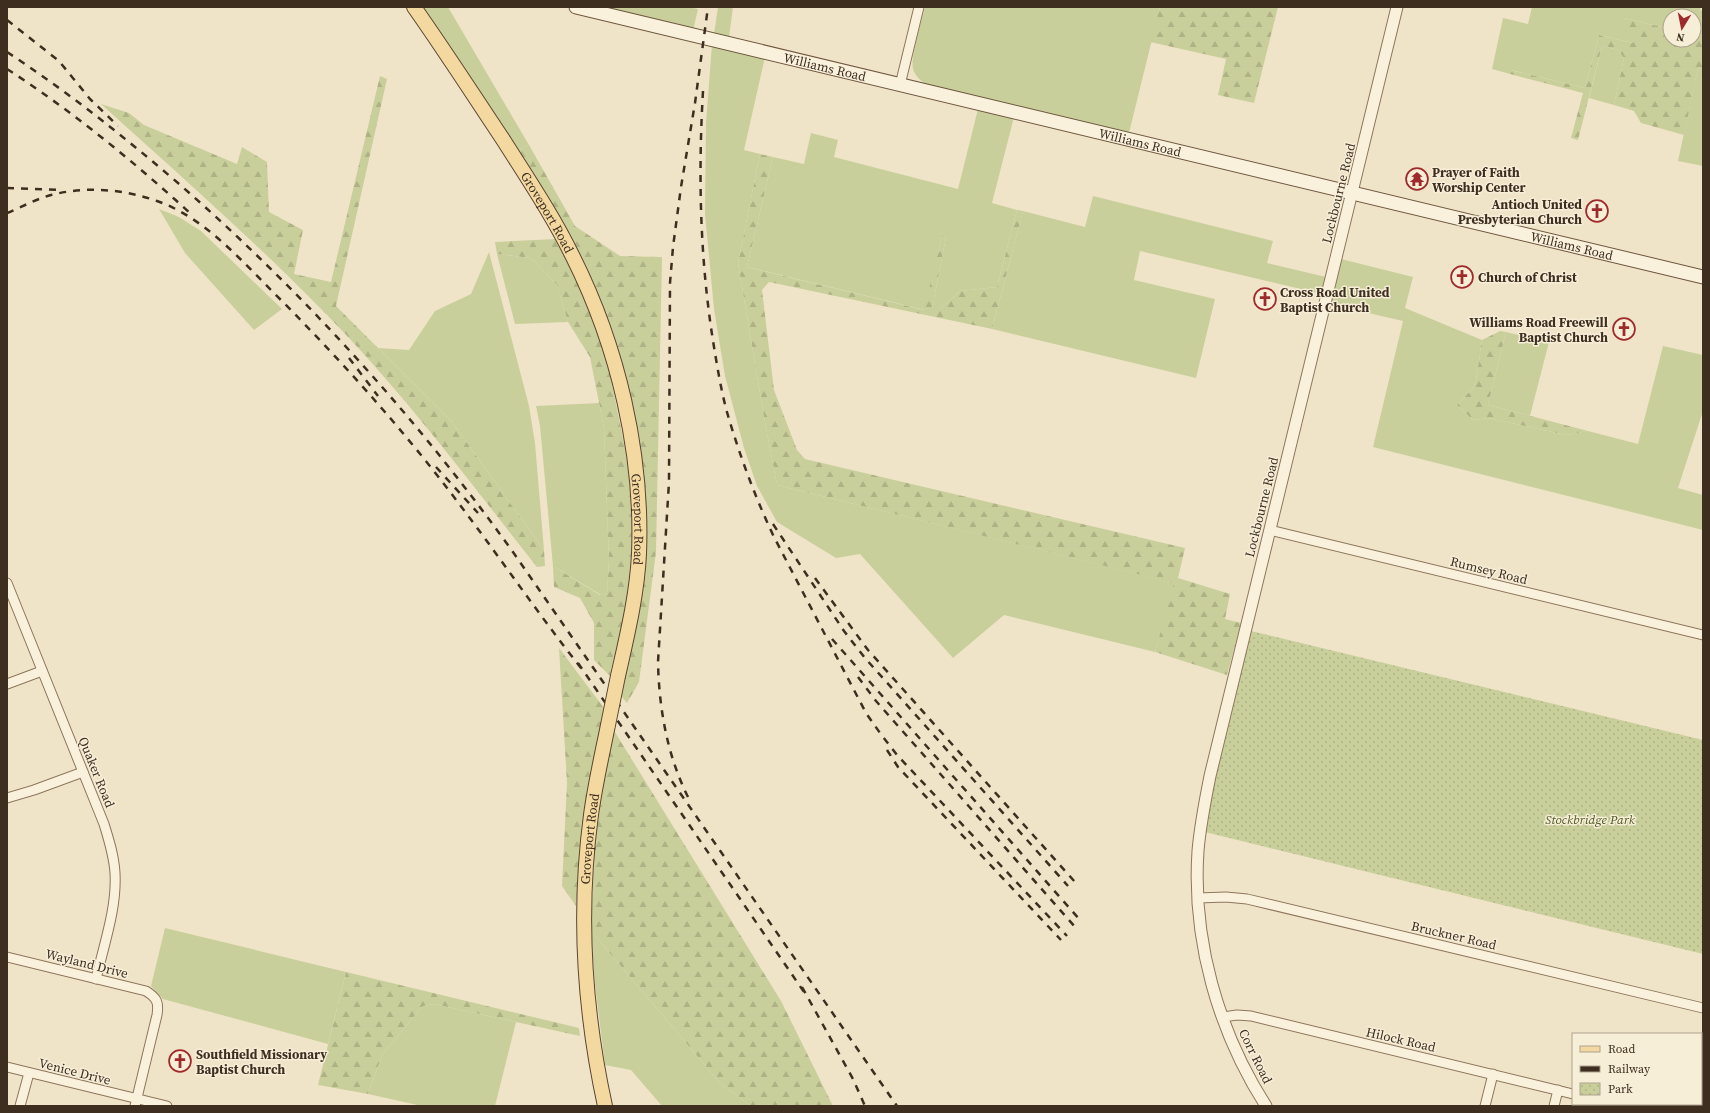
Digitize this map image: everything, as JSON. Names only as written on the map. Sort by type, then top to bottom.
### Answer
[{"type":"main road","name":"Groveport Road","points":[[414,7],[495,127],[548,211],[581,273],[611,355],[623,398],[631,436],[638,485],[639,555],[636,584],[591,814],[587,844],[583,919],[588,1006],[597,1068],[605,1106]]},
{"type":"main road","name":"Williams Road","points":[[576,7],[1703,277]]},
{"type":"street","points":[[900,85],[919,7]]},
{"type":"street","name":"Lockbourne Road","points":[[1223,1018],[1207,964],[1198,898],[1198,852],[1206,798],[1397,7]]},
{"type":"street","name":"Rumsey Road","points":[[1270,530],[1703,635]]},
{"type":"street","name":"Quaker Road","points":[[7,583],[104,824],[113,858],[115,890],[112,914],[96,979]]},
{"type":"street","points":[[7,684],[42,671]]},
{"type":"street","points":[[7,798],[83,772]]},
{"type":"street","name":"Bruckner Road","points":[[1198,898],[1226,897],[1247,899],[1703,1008]]},
{"type":"street","name":"Wayland Drive","points":[[7,957],[146,991],[157,1000],[157,1015],[136,1103]]},
{"type":"street","name":"Hilock Road","points":[[1223,1018],[1244,1015],[1572,1094]]},
{"type":"street","name":"Corr Road","points":[[1223,1018],[1241,1062],[1266,1106]]},
{"type":"street","name":"Venice Drive","points":[[7,1067],[136,1103],[167,1106]]},
{"type":"street","points":[[20,1106],[29,1072]]},
{"type":"street","points":[[1485,1106],[1493,1074]]},
{"type":"street","points":[[1554,1106],[1558,1090]]},
{"type":"green space","points":[[423,7],[448,7],[529,145],[517,150]]},
{"type":"green space","points":[[595,7],[688,7],[698,9],[693,31]]},
{"type":"green space","points":[[718,7],[733,7],[729,38],[714,34]]},
{"type":"green space","points":[[925,7],[1160,7],[1128,137],[927,85],[920,80],[913,69],[913,56]]},
{"type":"green space","points":[[1160,7],[1278,7],[1254,103],[1218,95],[1226,59],[1150,42]]},
{"type":"green space","points":[[1532,7],[1701,7],[1662,8],[1662,27],[1624,18],[1636,32],[1633,43],[1599,35],[1585,88],[1511,70],[1510,74],[1492,69],[1503,18],[1528,24]]},
{"type":"green space","points":[[1702,11],[1703,11],[1702,36]]},
{"type":"green space","points":[[1624,18],[1662,27],[1662,48],[1702,48],[1703,36],[1703,69],[1698,68],[1684,135],[1641,123],[1634,111],[1614,105],[1624,58],[1618,50],[1602,46],[1578,140],[1571,138],[1583,93],[1510,74],[1510,70],[1585,88],[1599,35],[1633,43],[1635,32],[1622,28]]},
{"type":"green space","points":[[712,44],[765,57],[744,150],[760,154],[738,263],[777,485],[1175,583],[1155,652],[1004,615],[953,658],[860,554],[836,558],[777,522],[757,486],[744,448],[725,376],[714,309],[705,214],[706,123]]},
{"type":"green space","points":[[1602,46],[1618,50],[1624,58],[1614,105],[1589,98]]},
{"type":"green space","points":[[1698,68],[1703,69],[1703,166],[1678,161]]},
{"type":"green space","points":[[380,76],[387,79],[336,306],[452,422],[544,550],[545,566],[537,567],[423,422],[350,339],[259,248],[101,104],[129,113],[144,125],[237,164],[242,147],[267,162],[269,212],[303,230],[294,274],[331,282]]},
{"type":"green space","points":[[978,109],[1014,117],[992,203],[1017,210],[997,287],[960,291],[940,309],[932,309],[946,237],[942,236],[925,310],[747,267],[773,157],[804,164],[811,133],[838,140],[834,157],[958,189]]},
{"type":"green space","points":[[529,145],[575,226],[620,256],[662,257],[656,552],[639,682],[627,703],[621,696],[638,611],[646,561],[646,496],[640,447],[622,369],[517,150]]},
{"type":"green space","points":[[760,154],[773,157],[747,267],[924,310],[942,236],[946,237],[932,309],[940,309],[960,291],[997,287],[1017,210],[1023,211],[992,329],[769,282],[762,290],[774,390],[797,450],[805,459],[1185,548],[1178,578],[1230,594],[1225,619],[1241,623],[1227,675],[1155,652],[1174,583],[777,485],[738,263]]},
{"type":"green space","points":[[1093,196],[1273,241],[1267,263],[1326,277],[1322,294],[1140,251],[1134,280],[1215,299],[1196,378],[992,329],[1023,211],[1085,227]]},
{"type":"green space","points":[[159,209],[179,217],[201,231],[282,309],[254,330],[185,253]]},
{"type":"green space","points":[[556,239],[583,295],[608,364],[626,453],[632,502],[632,558],[627,602],[610,676],[594,660],[594,623],[580,598],[554,587],[553,566],[600,595],[607,593],[609,560],[604,428],[590,357],[568,322],[557,285],[531,258],[497,254],[495,242]]},
{"type":"green space","points":[[489,252],[529,406],[535,443],[544,550],[452,422],[378,348],[409,350],[435,311],[471,294]]},
{"type":"green space","points":[[497,254],[531,258],[557,285],[568,322],[515,324]]},
{"type":"green space","points":[[1341,259],[1413,277],[1405,308],[1482,340],[1476,381],[1473,388],[1457,405],[1473,420],[1488,418],[1566,435],[1588,431],[1638,444],[1663,346],[1703,355],[1703,411],[1678,488],[1703,495],[1703,530],[1373,447],[1403,321],[1329,304]]},
{"type":"green space","points":[[1500,331],[1506,332],[1488,405],[1588,431],[1566,435],[1488,418],[1473,420],[1457,405],[1473,388],[1476,381],[1482,340]]},
{"type":"green space","points":[[1506,332],[1549,342],[1530,416],[1488,405]]},
{"type":"green space","points":[[599,403],[604,428],[609,560],[607,593],[601,595],[553,566],[540,426],[536,406]]},
{"type":"green space","name":"Stockbridge Park","points":[[1251,631],[1703,740],[1703,954],[1205,832],[1212,783]]},
{"type":"green space","points":[[559,648],[604,708],[585,813],[576,906],[562,886],[567,783]]},
{"type":"green space","points":[[613,729],[781,1001],[833,1106],[751,1106],[720,1083],[591,931],[594,855],[602,790]]},
{"type":"green space","points":[[165,928],[346,972],[328,1044],[163,999],[151,986]]},
{"type":"green space","points":[[591,931],[720,1083],[751,1106],[662,1106],[631,1070],[605,1065],[595,985]]},
{"type":"green space","points":[[346,972],[579,1028],[580,1036],[434,1004],[423,1006],[382,1055],[368,1094],[318,1085]]},
{"type":"green space","points":[[434,1004],[516,1022],[495,1106],[422,1106],[368,1094],[382,1055],[423,1006]]},
{"type":"railway","points":[[688,797],[675,765],[662,714],[658,662],[669,482],[670,283],[681,187],[695,103],[708,7]]},
{"type":"railway","points":[[7,20],[59,61],[90,99],[118,126]]},
{"type":"railway","points":[[7,52],[52,83],[116,131],[225,225],[314,312],[398,405],[476,502],[513,552],[897,1106]]},
{"type":"railway","points":[[7,69],[102,137],[191,214]]},
{"type":"railway","points":[[703,91],[701,123],[701,219],[709,315],[722,392],[744,464],[761,508],[774,537],[866,713],[880,733],[897,755],[1067,936]]},
{"type":"railway","points":[[7,188],[61,190]]},
{"type":"railway","points":[[7,213],[34,201],[64,192],[78,190],[118,191],[144,197],[174,208],[190,217],[219,239],[297,316],[346,368],[416,449],[460,505],[581,668]]},
{"type":"railway","points":[[349,358],[378,396]]},
{"type":"railway","points":[[436,467],[478,513]]},
{"type":"railway","points":[[773,524],[844,631],[865,658],[1068,886]]},
{"type":"railway","points":[[815,578],[868,650],[1075,882]]},
{"type":"railway","points":[[832,639],[1080,920]]},
{"type":"railway","points":[[578,663],[804,992]]},
{"type":"railway","points":[[858,677],[876,701],[1076,928]]},
{"type":"railway","points":[[887,750],[898,767],[1061,940]]},
{"type":"railway","points":[[802,987],[853,1079],[865,1106]]},
{"type":"place","name":"Prayer of Faith Worship Center","points":[[1417,179]]},
{"type":"place","name":"Antioch United Presbyterian Church","points":[[1597,211]]},
{"type":"place","name":"Church of Christ","points":[[1462,277]]},
{"type":"place","name":"Cross Road United Baptist Church","points":[[1265,299]]},
{"type":"place","name":"Williams Road Freewill Baptist Church","points":[[1624,329]]},
{"type":"place","name":"Southfield Missionary Baptist Church","points":[[180,1061]]}]
